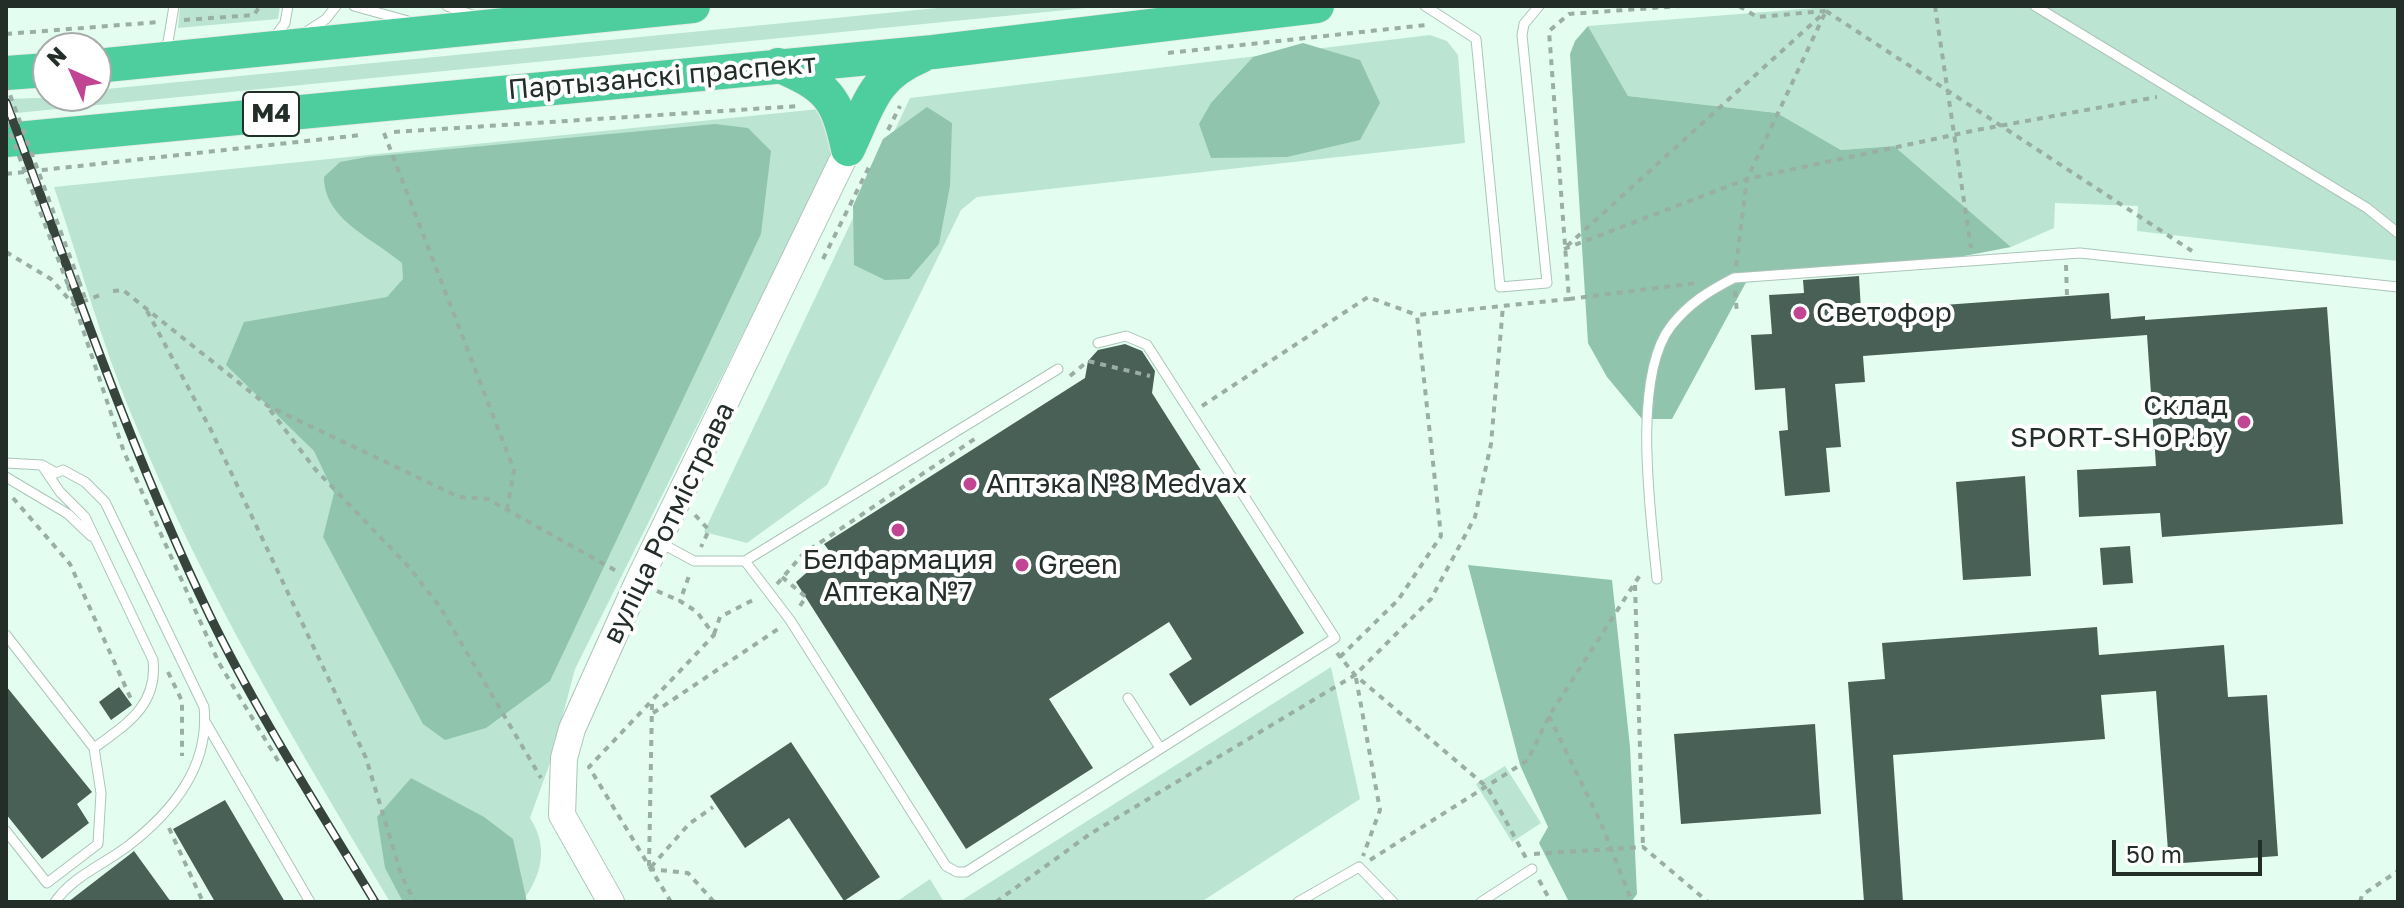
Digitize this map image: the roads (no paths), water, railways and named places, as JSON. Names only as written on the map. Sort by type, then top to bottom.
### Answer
[{"type":"highway","name":"М4","points":[[112,65],[242,54],[454,19],[534,23],[693,6]]},
{"type":"highway","name":"Партызанскі праспект","points":[[6,140],[933,52],[1307,7]]},
{"type":"highway","points":[[860,156],[880,83],[890,71],[933,52]]},
{"type":"highway","points":[[777,65],[806,77],[836,102],[860,156]]},
{"type":"highway","points":[[6,73],[32,71]]},
{"type":"street","name":"вуліца Ротмістрава","points":[[611,902],[562,815],[564,758],[572,729],[659,542],[860,156]]},
{"type":"lane","points":[[164,61],[174,6]]},
{"type":"lane","points":[[242,54],[276,37],[285,23],[288,6]]},
{"type":"lane","points":[[242,54],[298,37],[326,19],[336,6]]},
{"type":"lane","points":[[354,6],[454,19]]},
{"type":"lane","points":[[1425,6],[1476,39],[1500,287],[1547,283],[1522,35],[1524,24],[1539,6]]},
{"type":"lane","points":[[2037,7],[2367,208],[2398,233]]},
{"type":"lane","points":[[1657,579],[1647,405],[1653,366],[1670,328],[1698,297],[1734,278],[2080,253],[2398,287]]},
{"type":"lane","points":[[745,561],[771,591],[946,866],[957,872],[966,872],[1335,638],[1147,345],[1126,336],[1098,343]]},
{"type":"lane","points":[[659,542],[694,561],[745,561],[1058,369]]},
{"type":"lane","points":[[6,463],[42,465],[56,473],[63,470],[85,482],[105,502],[204,707],[206,723],[200,755],[184,791],[128,846],[65,888],[55,902]]},
{"type":"lane","points":[[42,465],[60,492],[85,517],[153,660],[155,675],[148,701],[138,714],[94,748]]},
{"type":"lane","points":[[6,477],[68,514],[99,543]]},
{"type":"lane","points":[[6,635],[94,748],[101,793],[98,844],[47,883],[6,831]]},
{"type":"lane","points":[[1128,698],[1160,748]]},
{"type":"lane","points":[[206,723],[310,902]]},
{"type":"lane","points":[[1298,902],[1359,867],[1393,902]]},
{"type":"lane","points":[[1481,902],[1532,869]]},
{"type":"railway","points":[[6,102],[102,360],[153,488],[209,614],[289,760],[375,902]]},
{"type":"place","name":"Светофор","points":[[1800,313]]},
{"type":"place","name":"Склад SPORT-SHOP.by","points":[[2244,422]]},
{"type":"place","name":"Аптэка №8 Medvax","points":[[970,484]]},
{"type":"place","name":"Белфармация Аптека №7","points":[[898,530]]},
{"type":"place","name":"Green","points":[[1022,565]]}]
